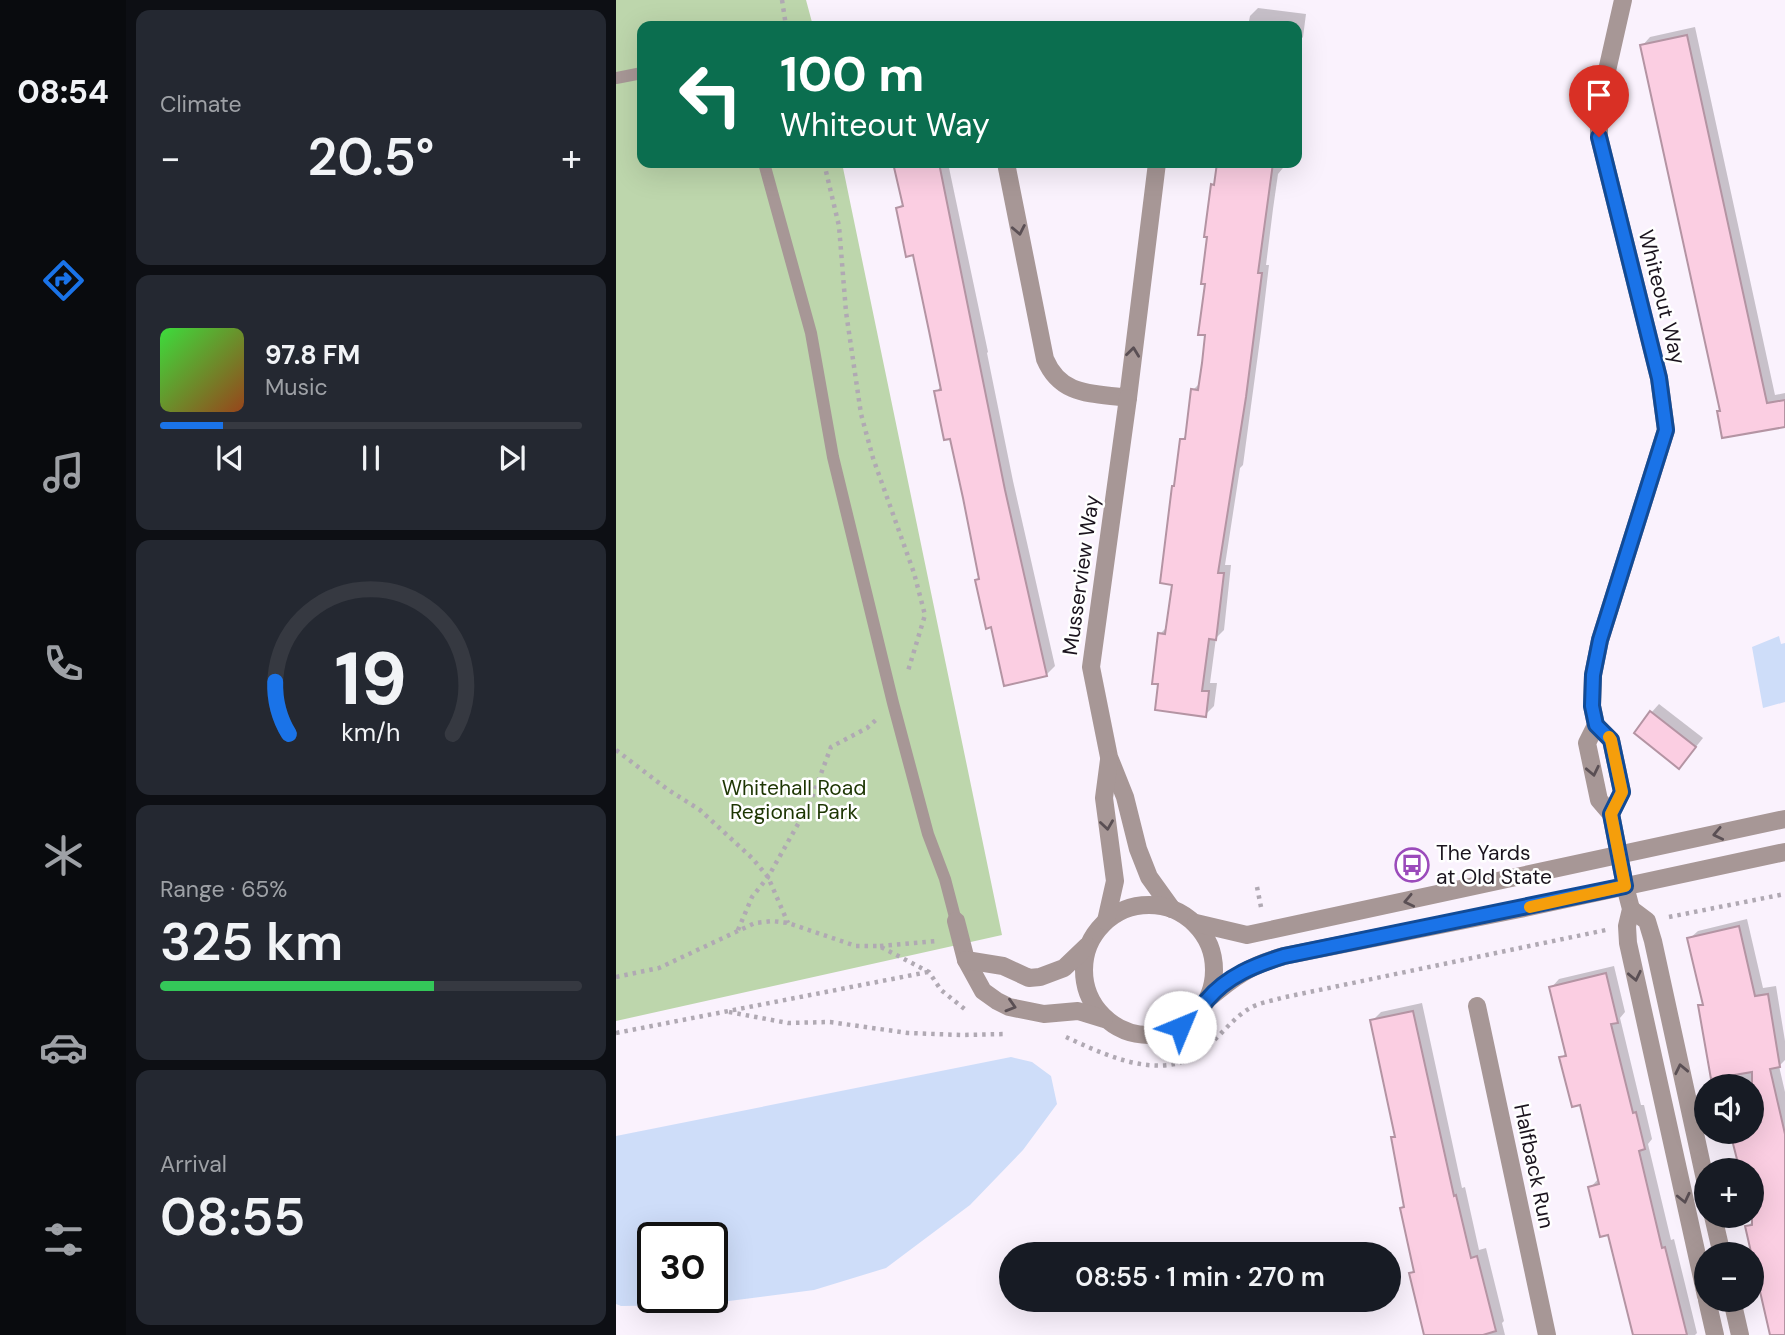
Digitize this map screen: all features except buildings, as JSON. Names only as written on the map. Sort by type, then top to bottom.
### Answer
[{"type":"street","name":"Whiteout Way","points":[[1623,0],[1599,106],[1599,137],[1659,378],[1666,430],[1600,640],[1593,675],[1592,706],[1596,725],[1587,744],[1599,800],[1611,814],[1631,909]]},
{"type":"street","points":[[1007,168],[1045,359],[1051,373],[1068,388],[1128,398]]},
{"type":"street","name":"Musserview Way","points":[[1156,168],[1091,667],[1109,757],[1125,797],[1138,849],[1149,877],[1172,909]]},
{"type":"street","name":"Musserview Way","points":[[1106,921],[1115,881],[1104,798],[1109,757]]},
{"type":"street","points":[[966,960],[1003,966],[1029,978],[1040,977],[1064,968],[1087,946],[1097,929],[1128,907],[1146,904],[1172,909],[1196,923],[1247,935],[1785,819]]},
{"type":"street","points":[[956,921],[966,960],[983,991],[1009,1007],[1044,1014],[1078,1011],[1104,1019],[1122,1030],[1141,1035],[1161,1034],[1180,1027],[1196,1015],[1208,999],[1253,965],[1284,956],[1785,852]]},
{"type":"street","points":[[1695,1242],[1628,943],[1627,926],[1631,909],[1647,922],[1653,941],[1700,1158]]},
{"type":"street","points":[[1196,923],[1207,940],[1213,959],[1214,979],[1208,999]]},
{"type":"street","points":[[1087,946],[1083,965],[1084,984],[1092,1003],[1104,1019]]},
{"type":"street","name":"Halfback Run","points":[[1477,1006],[1547,1335]]},
{"type":"street","points":[[1710,1312],[1715,1335]]},
{"type":"street","points":[[1735,1312],[1740,1335]]},
{"type":"lane","points":[[616,78],[637,74]]},
{"type":"lane","points":[[765,168],[811,333],[833,457],[893,703],[928,834],[945,879],[956,921]]},
{"type":"path","points":[[782,0],[785,21]]},
{"type":"path","points":[[737,931],[752,897],[768,877],[810,803],[831,747],[867,728],[893,703],[906,677],[925,615],[914,573],[873,458],[861,414],[846,312],[839,226],[825,168]]},
{"type":"path","points":[[616,750],[700,810],[752,858],[768,877],[788,923]]},
{"type":"path","points":[[1256,887],[1262,912]]},
{"type":"path","points":[[1666,918],[1785,894]]},
{"type":"path","points":[[616,977],[659,968],[755,923],[772,921],[788,923],[856,946],[961,940]]},
{"type":"path","points":[[1059,1036],[1067,1037],[1095,1051],[1140,1064],[1170,1064],[1192,1058],[1250,1009],[1281,998],[1605,930]]},
{"type":"path","points":[[879,946],[929,972],[942,989],[972,1016]]},
{"type":"path","points":[[616,1033],[929,972]]},
{"type":"path","points":[[1279,986],[1281,998]]},
{"type":"path","points":[[725,1012],[788,1023],[830,1022],[908,1032],[1017,1035]]},
{"type":"path","points":[[995,1029],[1007,1034]]},
{"type":"green space","name":"Whitehall Road Regional Park","points":[[616,0],[806,0],[812,21],[637,21],[637,168],[843,168],[1002,935],[616,1021]]},
{"type":"water","points":[[1779,636],[1781,644],[1785,643],[1785,702],[1763,708],[1752,647]]},
{"type":"water","points":[[1011,1057],[1032,1062],[1051,1076],[1057,1104],[1023,1150],[970,1205],[886,1268],[814,1290],[728,1301],[728,1222],[637,1222],[637,1306],[616,1304],[616,1136]]},
{"type":"slow traffic","points":[[1530,907],[1625,886],[1611,814],[1622,792],[1609,737]]},
{"type":"place","name":"The Yards at Old State","points":[[1412,865]]},
{"type":"route","points":[[1180,1027],[1196,1015],[1208,999],[1253,965],[1284,956],[1625,886],[1611,814],[1622,792],[1611,740],[1596,725],[1592,706],[1593,675],[1600,640],[1666,430],[1659,378],[1599,137]]}]
